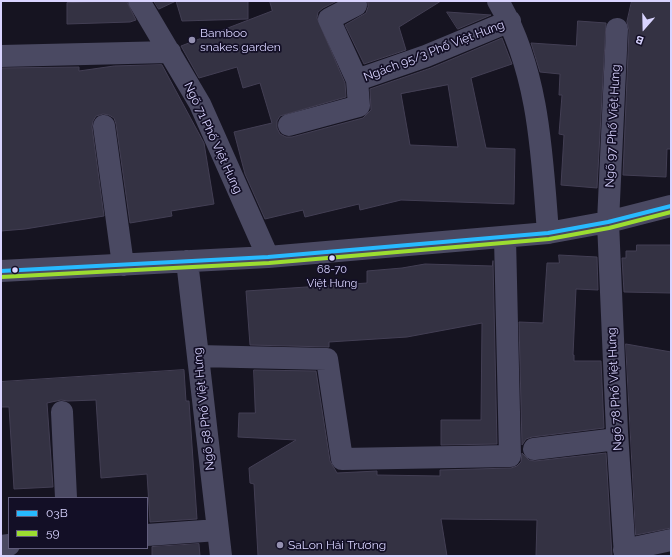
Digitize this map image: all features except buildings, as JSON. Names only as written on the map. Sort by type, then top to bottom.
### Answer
[{"type":"street","name":"Ngõ 71 Phố Việt Hưng","points":[[140,1],[200,104],[268,257]]},
{"type":"street","name":"Ngách 95/3 Phố Việt Hưng","points":[[289,125],[359,106],[357,80],[329,19],[356,5],[355,1]]},
{"type":"street","points":[[498,1],[510,21],[527,67],[541,141],[548,234]]},
{"type":"street","name":"Ngách 95/3 Phố Việt Hưng","points":[[357,80],[426,56],[510,21]]},
{"type":"street","name":"Ngõ 97 Phố Việt Hưng","points":[[608,222],[617,29]]},
{"type":"street","points":[[1,56],[170,52]]},
{"type":"street","points":[[104,126],[123,265]]},
{"type":"street","points":[[1,271],[268,257],[548,234],[608,222],[671,206]]},
{"type":"street","name":"Ngõ 78 Phố Việt Hưng","points":[[608,222],[617,439],[625,553]]},
{"type":"street","points":[[198,356],[327,359],[342,460],[510,456],[505,238]]},
{"type":"street","name":"Ngõ 58 Phố Việt Hưng","points":[[187,261],[221,556]]},
{"type":"street","points":[[62,412],[66,497]]},
{"type":"street","points":[[534,449],[617,439]]},
{"type":"street","points":[[148,535],[218,530]]},
{"type":"street","points":[[625,553],[671,540]]},
{"type":"transit line","name":"03B","points":[[1,271],[268,257],[548,233],[608,222],[671,206]]},
{"type":"transit line","name":"59","points":[[1,277],[269,263],[549,239],[609,228],[671,212]]},
{"type":"place","name":"Bamboo snakes garden","points":[[192,40]]},
{"type":"place","name":"68-70 Việt Hưng","points":[[332,258]]},
{"type":"place","name":"SaLon Hải Trương","points":[[280,545]]}]
